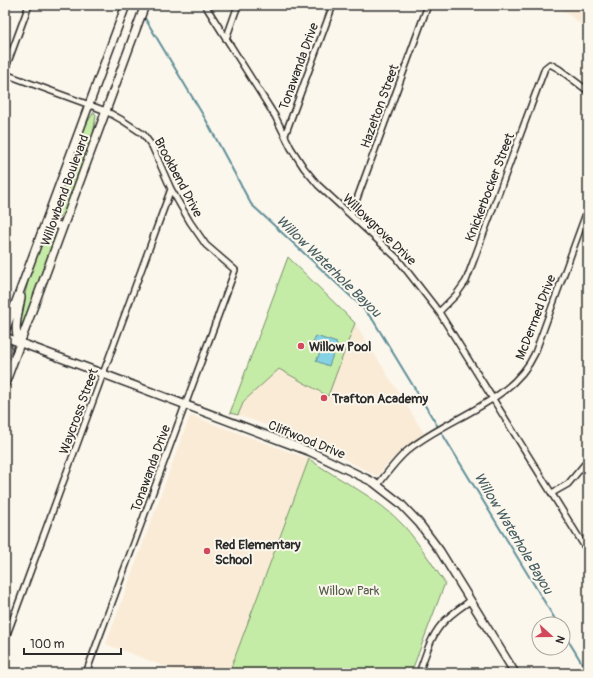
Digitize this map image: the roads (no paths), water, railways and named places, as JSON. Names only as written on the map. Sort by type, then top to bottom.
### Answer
[{"type":"main road","name":"Willowbend Boulevard","points":[[5,384],[145,5]]},
{"type":"main road","name":"Willowbend Boulevard","points":[[5,331],[125,7]]},
{"type":"main road","points":[[46,220],[63,227]]},
{"type":"main road","points":[[20,343],[16,337],[15,330],[24,279]]},
{"type":"main road","points":[[5,338],[8,349],[5,369]]},
{"type":"main road","name":"Cliffwood Drive","points":[[5,338],[186,404],[311,452],[378,485],[400,503],[419,523],[440,551],[515,673]]},
{"type":"street","points":[[5,70],[29,5]]},
{"type":"street","name":"Willowgrove Drive","points":[[205,5],[269,106],[297,159],[310,177],[397,258],[439,312],[588,552]]},
{"type":"street","points":[[226,39],[238,5]]},
{"type":"street","name":"Tonawanda Drive","points":[[285,135],[333,5]]},
{"type":"street","name":"Hazelton Street","points":[[351,215],[428,5]]},
{"type":"street","name":"Knickerbocker Street","points":[[439,312],[456,295],[466,281],[545,68],[550,64],[588,91]]},
{"type":"street","name":"Brookbend Drive","points":[[5,74],[106,111],[143,134],[152,146],[171,189],[190,222],[206,245],[235,270]]},
{"type":"street","name":"Waycross Street","points":[[5,640],[171,189]]},
{"type":"street","name":"McDermed Drive","points":[[378,485],[397,460],[408,450],[428,436],[493,398],[512,384],[521,375],[531,360],[588,208]]},
{"type":"street","name":"Tonawanda Drive","points":[[86,673],[235,270]]},
{"type":"street","points":[[552,493],[568,484],[588,460]]},
{"type":"street","points":[[419,673],[434,635],[441,625],[470,601]]},
{"type":"water","points":[[316,336],[337,343],[329,366],[316,361],[322,349],[312,345]]},
{"type":"waterway","name":"Willow Waterhole Bayou","points":[[137,5],[141,11]]},
{"type":"waterway","name":"Willow Waterhole Bayou","points":[[143,15],[206,120],[251,204],[361,306],[373,320],[553,616]]},
{"type":"waterway","name":"Willow Waterhole Bayou","points":[[571,645],[588,673]]},
{"type":"place","name":"Willow Pool","points":[[301,346]]},
{"type":"place","name":"Trafton Academy","points":[[324,398]]},
{"type":"place","name":"Red Elementary School","points":[[207,551]]},
{"type":"park label","name":"Willow Park","points":[[349,590]]}]
